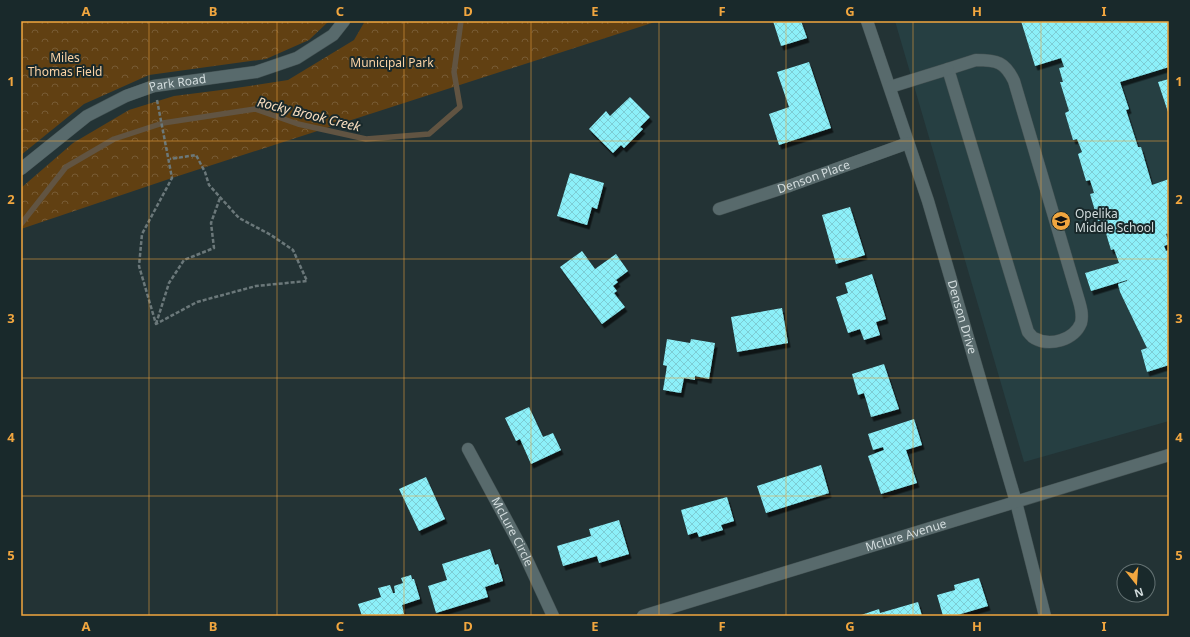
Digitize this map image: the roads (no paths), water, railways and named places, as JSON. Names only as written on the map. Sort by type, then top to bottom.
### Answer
[{"type":"street","name":"Park Road","points":[[21,169],[87,116],[126,96],[154,86],[256,72],[297,58],[333,34],[344,21]]},
{"type":"street","name":"Denson Drive","points":[[867,21],[928,201],[1016,502],[1045,616]]},
{"type":"street","points":[[890,87],[976,60],[992,60],[1002,64],[1009,71],[1014,81],[1082,313],[1080,324],[1075,332],[1067,338],[1055,342],[1043,342],[1033,338],[1028,332],[948,69]]},
{"type":"street","name":"Denson Place","points":[[719,209],[789,186],[908,143]]},
{"type":"street","name":"McLure Circle","points":[[468,449],[521,547],[553,616]]},
{"type":"street","name":"Mclure Avenue","points":[[643,616],[1169,455]]},
{"type":"waterway","name":"Rocky Brook Creek","points":[[21,224],[66,167],[114,139],[163,123],[255,109],[298,124],[366,139],[429,134],[460,107],[454,72],[461,21]]},
{"type":"place","name":"Opelika Middle School","points":[[1061,221]]},
{"type":"park label","name":"Municipal Park","points":[[392,63]]},
{"type":"park label","name":"Miles Thomas Field","points":[[65,65]]}]
